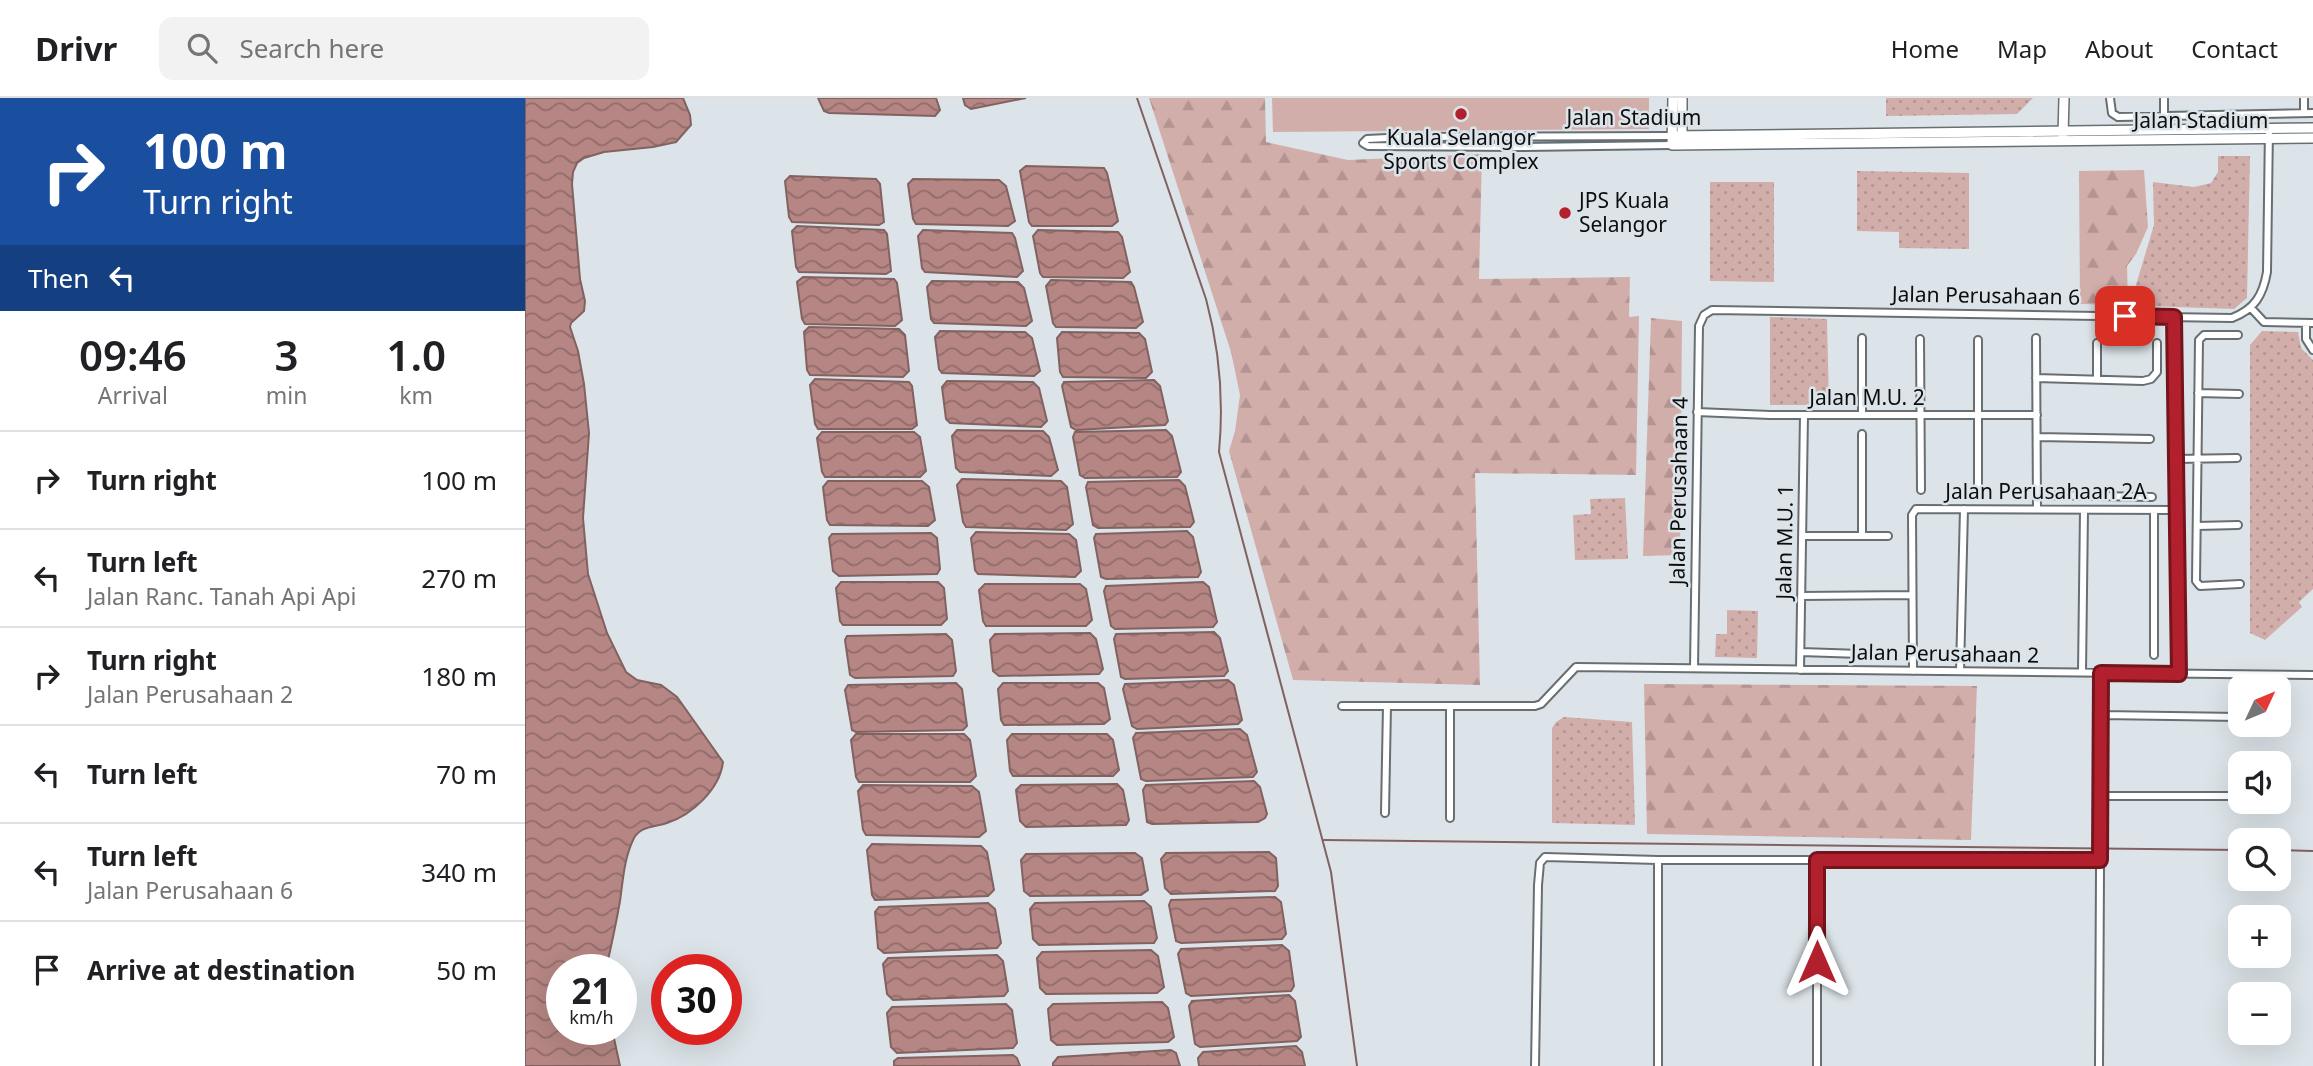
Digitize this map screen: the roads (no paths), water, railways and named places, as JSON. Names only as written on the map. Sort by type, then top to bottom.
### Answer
[{"type":"street","points":[[1673,98],[1677,140]]},
{"type":"street","points":[[1677,140],[1682,98]]},
{"type":"street","points":[[2063,140],[2064,98]]},
{"type":"street","points":[[2110,98],[2112,113],[2118,117],[2313,113]]},
{"type":"street","points":[[2164,98],[2164,134]]},
{"type":"street","points":[[2304,98],[2304,113]]},
{"type":"street","name":"Jalan Stadium","points":[[2164,134],[2063,129],[1677,140],[1518,147],[1368,146],[1363,143],[1367,139],[1408,137],[1677,140],[2063,140],[2164,134],[2269,133],[2313,128]]},
{"type":"street","points":[[2269,133],[2267,272],[2264,287],[2251,309],[2264,322],[2310,323],[2306,340],[2313,350]]},
{"type":"street","name":"Jalan Stadium","points":[[2269,133],[2313,138]]},
{"type":"street","name":"Jalan Perusahaan 6","points":[[1704,315],[1712,310],[2232,318],[2251,309]]},
{"type":"street","name":"Jalan Perusahaan 4","points":[[1694,668],[1699,326],[1704,315]]},
{"type":"street","points":[[2174,317],[2179,674]]},
{"type":"street","points":[[2238,335],[2201,337],[2199,340],[2197,526],[2198,584],[2240,584]]},
{"type":"street","points":[[1861,338],[1862,415]]},
{"type":"street","points":[[2036,338],[2037,509]]},
{"type":"street","points":[[1920,339],[1921,490]]},
{"type":"street","points":[[1978,340],[1978,491]]},
{"type":"street","points":[[2097,343],[2098,379]]},
{"type":"street","points":[[2036,378],[2151,379],[2157,372],[2157,343]]},
{"type":"street","points":[[2198,393],[2239,394]]},
{"type":"street","name":"Jalan M.U. 2","points":[[1697,412],[2037,415]]},
{"type":"street","name":"Jalan M.U. 1","points":[[1800,670],[1804,415]]},
{"type":"street","points":[[1862,434],[1862,536]]},
{"type":"street","points":[[2037,437],[2150,439]]},
{"type":"street","points":[[2176,459],[2237,458]]},
{"type":"street","points":[[2038,495],[2152,497]]},
{"type":"street","name":"Jalan Perusahaan 2A","points":[[1912,595],[1912,515],[1916,509],[2177,510]]},
{"type":"street","points":[[1960,671],[1963,509]]},
{"type":"street","points":[[2082,672],[2084,510]]},
{"type":"street","points":[[2154,510],[2154,655]]},
{"type":"street","points":[[2197,526],[2238,525]]},
{"type":"street","points":[[1802,536],[1888,536]]},
{"type":"street","points":[[1801,596],[1912,595],[1913,671]]},
{"type":"street","points":[[1801,652],[1861,654]]},
{"type":"street","name":"Jalan Perusahaan 2","points":[[1450,707],[1535,706],[1541,704],[1576,667],[2313,675]]},
{"type":"street","points":[[2099,1066],[2101,673]]},
{"type":"street","points":[[1342,706],[1450,707],[1450,818]]},
{"type":"street","points":[[1385,813],[1387,706]]},
{"type":"street","points":[[2101,715],[2228,717]]},
{"type":"street","points":[[2101,796],[2228,796]]},
{"type":"street","points":[[1535,1066],[1538,885],[1541,860],[1548,857],[1817,860],[2100,857]]},
{"type":"street","points":[[1658,860],[1658,1066]]},
{"type":"street","points":[[1817,860],[1817,1066]]},
{"type":"water","points":[[525,98],[683,98],[691,125],[676,142],[604,152],[577,163],[572,184],[580,279],[585,301],[584,311],[570,327],[584,384],[589,433],[583,518],[588,574],[607,633],[626,672],[637,680],[661,685],[677,697],[723,762],[711,791],[695,807],[667,823],[644,829],[634,838],[626,861],[609,954],[546,954],[546,1045],[615,1045],[620,1066],[525,1066]]},
{"type":"water","points":[[818,98],[936,98],[940,110],[935,116],[829,113],[824,111]]},
{"type":"water","points":[[963,98],[1026,98],[971,109],[965,105]]},
{"type":"water","points":[[1026,166],[1104,168],[1118,221],[1112,226],[1032,226],[1020,171]]},
{"type":"water","points":[[790,176],[876,179],[880,184],[884,222],[879,225],[792,222],[789,217],[785,181]]},
{"type":"water","points":[[913,179],[999,180],[1006,186],[1015,221],[1008,226],[916,224],[908,184]]},
{"type":"water","points":[[797,226],[884,230],[887,234],[891,271],[886,274],[799,272],[796,267],[792,231]]},
{"type":"water","points":[[923,230],[1012,233],[1023,271],[1017,277],[925,272],[922,268],[918,236]]},
{"type":"water","points":[[1038,230],[1118,232],[1122,237],[1130,272],[1123,278],[1043,277],[1033,236]]},
{"type":"water","points":[[803,277],[894,279],[897,283],[902,320],[895,326],[805,324],[797,282]]},
{"type":"water","points":[[1051,280],[1131,282],[1143,322],[1136,328],[1056,327],[1046,286]]},
{"type":"water","points":[[932,281],[1018,282],[1024,288],[1032,321],[1026,326],[934,323],[931,319],[927,287]]},
{"type":"water","points":[[809,327],[899,329],[905,335],[909,371],[903,377],[810,375],[807,370],[804,332]]},
{"type":"water","points":[[940,331],[1025,332],[1032,338],[1040,371],[1034,376],[942,373],[939,369],[935,337]]},
{"type":"water","points":[[1062,332],[1139,333],[1145,339],[1152,372],[1146,378],[1063,377],[1060,372],[1057,338]]},
{"type":"water","points":[[815,379],[909,382],[912,386],[917,425],[912,429],[818,429],[810,385]]},
{"type":"water","points":[[1154,380],[1160,386],[1168,421],[1165,425],[1076,430],[1071,427],[1062,386],[1064,382]]},
{"type":"water","points":[[947,381],[1033,382],[1039,388],[1047,421],[1041,427],[950,423],[946,419],[942,387]]},
{"type":"water","points":[[957,430],[1043,431],[1049,437],[1058,470],[1051,476],[960,472],[956,468],[952,436]]},
{"type":"water","points":[[1166,430],[1172,436],[1181,472],[1177,477],[1085,478],[1080,475],[1073,437],[1075,432]]},
{"type":"water","points":[[822,432],[914,432],[920,437],[926,471],[920,477],[825,477],[817,438]]},
{"type":"water","points":[[962,479],[1061,481],[1067,487],[1073,524],[1066,530],[966,527],[957,485]]},
{"type":"water","points":[[1179,480],[1185,486],[1194,522],[1190,527],[1098,528],[1093,525],[1086,487],[1088,482]]},
{"type":"water","points":[[828,481],[922,481],[929,487],[935,520],[928,526],[830,525],[823,487]]},
{"type":"water","points":[[1187,531],[1193,537],[1201,572],[1198,577],[1101,577],[1094,538],[1096,534]]},
{"type":"water","points":[[976,532],[1069,534],[1076,540],[1081,571],[1075,577],[978,574],[975,570],[971,538]]},
{"type":"water","points":[[931,533],[937,538],[940,569],[937,574],[839,576],[833,571],[829,538],[832,534]]},
{"type":"water","points":[[841,582],[938,582],[944,588],[947,619],[941,625],[843,625],[840,621],[836,588]]},
{"type":"water","points":[[1203,582],[1209,587],[1217,622],[1213,627],[1115,629],[1111,626],[1104,591],[1106,586]]},
{"type":"water","points":[[985,584],[1080,584],[1086,589],[1092,620],[1086,626],[986,626],[979,590]]},
{"type":"water","points":[[1214,632],[1220,638],[1228,671],[1224,676],[1121,677],[1114,639],[1116,634]]},
{"type":"water","points":[[1090,633],[1096,639],[1103,669],[1099,674],[999,676],[993,671],[990,640],[995,634]]},
{"type":"water","points":[[946,634],[952,640],[956,671],[953,676],[855,678],[850,675],[845,640],[847,636]]},
{"type":"water","points":[[1228,680],[1234,685],[1242,720],[1238,724],[1137,729],[1132,726],[1123,689],[1125,684]]},
{"type":"water","points":[[956,683],[962,689],[967,726],[963,730],[852,730],[845,690],[848,685]]},
{"type":"water","points":[[1003,683],[1098,683],[1104,688],[1110,719],[1104,724],[1004,725],[1001,720],[998,689]]},
{"type":"water","points":[[1240,729],[1247,735],[1257,772],[1253,777],[1141,779],[1133,738],[1136,733]]},
{"type":"water","points":[[856,734],[964,734],[970,740],[976,776],[970,782],[859,782],[851,740]]},
{"type":"water","points":[[1012,734],[1107,734],[1113,740],[1119,770],[1113,776],[1013,776],[1010,771],[1007,740]]},
{"type":"water","points":[[1254,781],[1260,787],[1267,814],[1258,822],[1147,822],[1143,790],[1146,785]]},
{"type":"water","points":[[1117,784],[1123,790],[1129,820],[1126,825],[1026,827],[1020,821],[1016,790],[1021,785]]},
{"type":"water","points":[[863,785],[972,786],[979,792],[986,831],[979,837],[866,835],[858,791]]},
{"type":"water","points":[[872,844],[981,846],[987,852],[994,890],[988,896],[875,900],[872,895],[867,850]]},
{"type":"water","points":[[1269,852],[1276,858],[1278,886],[1275,891],[1171,894],[1165,888],[1161,859],[1166,853]]},
{"type":"water","points":[[1135,853],[1142,858],[1148,890],[1141,895],[1030,896],[1024,891],[1021,860],[1026,854]]},
{"type":"water","points":[[1275,897],[1281,902],[1286,934],[1282,939],[1176,941],[1169,905],[1171,900]]},
{"type":"water","points":[[1144,901],[1151,907],[1157,938],[1154,943],[1039,945],[1033,939],[1030,909],[1035,903]]},
{"type":"water","points":[[988,903],[995,909],[1001,943],[997,948],[884,953],[878,948],[875,912],[879,907]]},
{"type":"water","points":[[1282,945],[1289,951],[1294,986],[1291,991],[1191,996],[1186,993],[1178,954],[1181,949]]},
{"type":"water","points":[[1151,950],[1158,956],[1164,987],[1157,993],[1046,994],[1040,988],[1037,958],[1042,952]]},
{"type":"water","points":[[997,955],[1003,961],[1008,991],[1004,996],[893,1000],[887,994],[883,964],[888,958]]},
{"type":"water","points":[[1289,995],[1295,1001],[1301,1037],[1297,1041],[1200,1047],[1195,1044],[1189,1006],[1192,1001]]},
{"type":"water","points":[[1162,1002],[1168,1008],[1174,1037],[1168,1042],[1057,1045],[1051,1040],[1048,1009],[1053,1004]]},
{"type":"water","points":[[1006,1004],[1012,1010],[1017,1043],[1013,1048],[897,1053],[891,1047],[887,1013],[892,1007]]},
{"type":"water","points":[[1296,1046],[1302,1052],[1305,1066],[1199,1066],[1198,1058],[1203,1052]]},
{"type":"water","points":[[1171,1050],[1176,1053],[1180,1066],[1053,1066],[1058,1057]]},
{"type":"water","points":[[1013,1055],[1020,1066],[894,1066],[894,1061],[898,1058]]},
{"type":"waterway","points":[[1137,98],[1211,318],[1220,375],[1219,452],[1331,872],[1357,1066]]},
{"type":"waterway","points":[[1324,840],[2228,850]]},
{"type":"waterway","points":[[2291,850],[2313,851]]},
{"type":"place","name":"Kuala Selangor Sports Complex","points":[[1461,114]]},
{"type":"place","name":"JPS Kuala Selangor","points":[[1565,213]]}]
